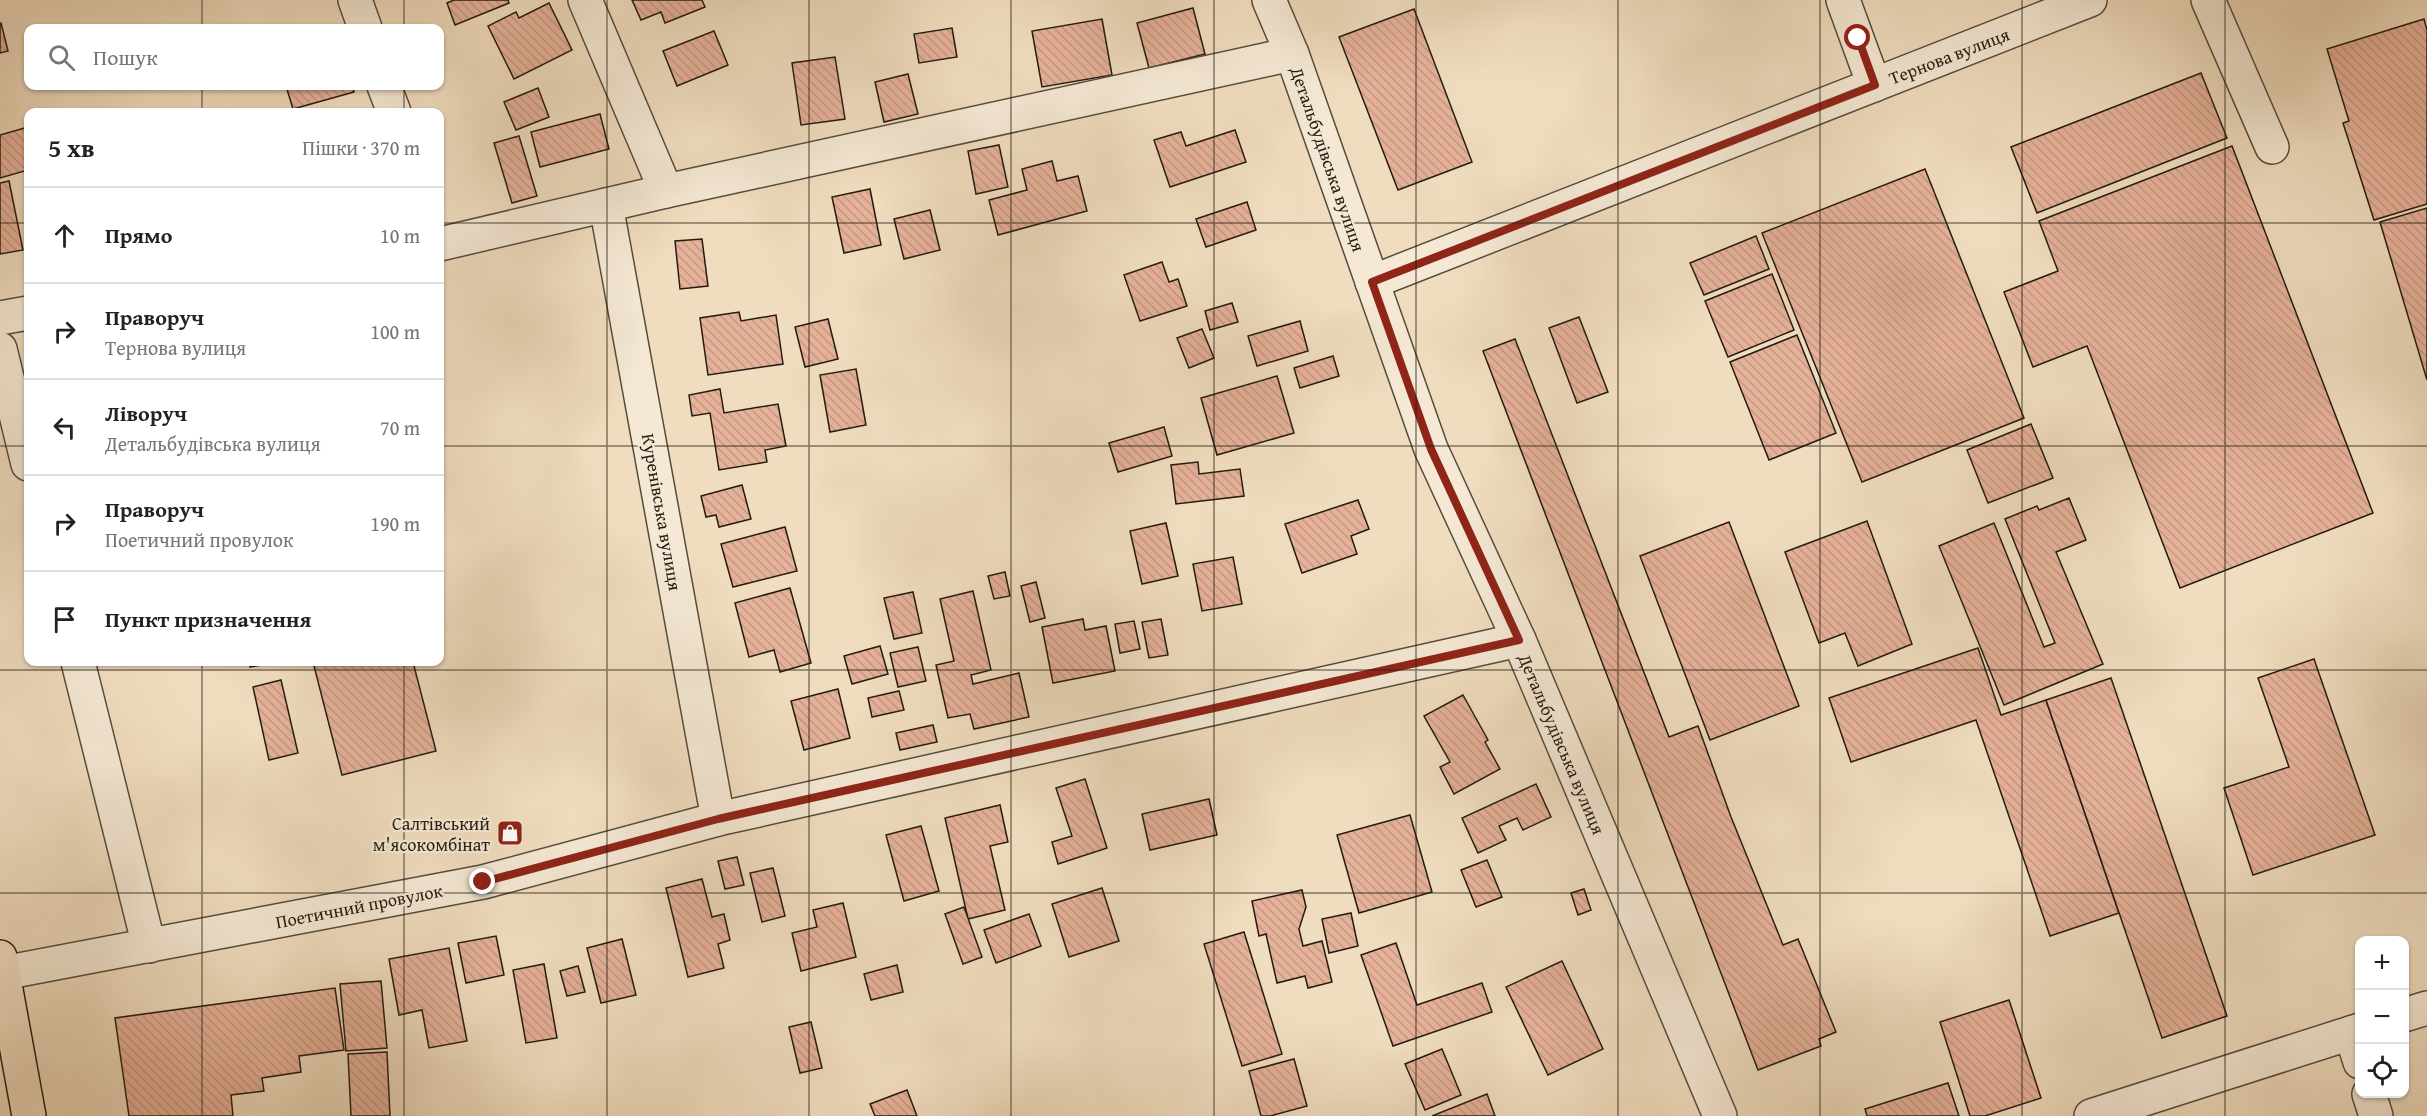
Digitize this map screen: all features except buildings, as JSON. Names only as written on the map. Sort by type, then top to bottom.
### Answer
[{"type":"main road","points":[[1,965],[29,1116]]},
{"type":"street","points":[[355,0],[363,24]]},
{"type":"street","points":[[585,0],[666,191]]},
{"type":"street","name":"Детальбудівська вулиця","points":[[1269,0],[1292,54],[1431,449],[1519,640],[1720,1116]]},
{"type":"street","points":[[1843,0],[1875,85]]},
{"type":"street","name":"Тернова вулиця","points":[[1372,282],[2090,0]]},
{"type":"street","points":[[2208,0],[2272,147]]},
{"type":"street","points":[[444,243],[666,191],[1292,54]]},
{"type":"street","points":[[386,90],[392,108]]},
{"type":"street","name":"Куренівська вулиця","points":[[606,205],[718,819]]},
{"type":"street","points":[[0,318],[24,314]]},
{"type":"street","points":[[0,349],[24,448]]},
{"type":"street","name":"Поетичний провулок","points":[[1,965],[149,946],[483,882],[718,819],[1519,640]]},
{"type":"street","points":[[79,666],[149,946]]},
{"type":"street","points":[[2409,1013],[2427,1008]]},
{"type":"street","points":[[2091,1116],[2355,1041]]},
{"type":"street","points":[[2370,1098],[2376,1116]]},
{"type":"place","name":"Салтівський м'ясокомбінат","points":[[510,833]]},
{"type":"route","points":[[483,882],[718,819],[1519,640],[1431,449],[1372,282],[1875,85],[1858,38]]}]
